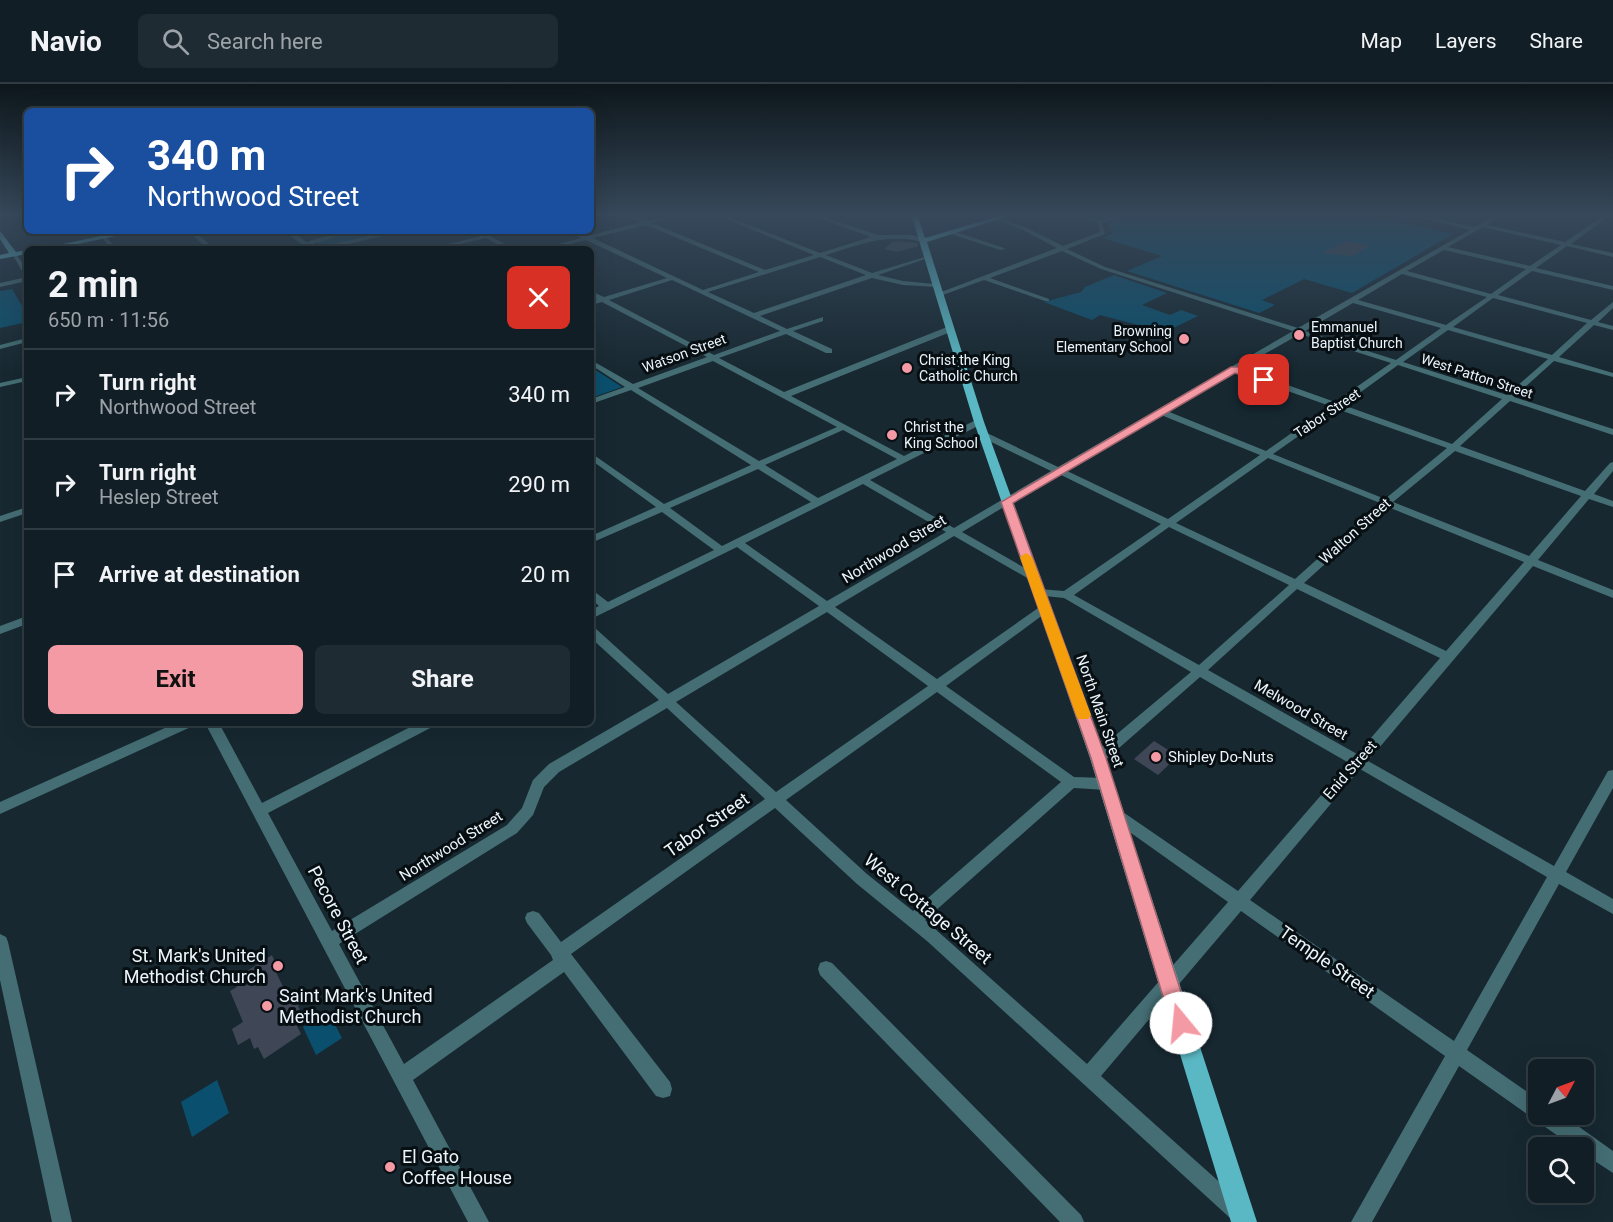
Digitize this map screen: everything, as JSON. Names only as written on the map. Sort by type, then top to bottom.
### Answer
[{"type":"main road","name":"North Main Street","points":[[929,267],[981,428],[1098,758],[1243,1219]]},
{"type":"street","points":[[649,267],[829,351]]},
{"type":"street","points":[[752,267],[764,272]]},
{"type":"street","points":[[702,292],[780,267]]},
{"type":"street","points":[[851,267],[873,276],[937,291],[985,278],[1013,267]]},
{"type":"street","points":[[753,316],[898,267]]},
{"type":"street","name":"West Patton Street","points":[[1100,267],[1613,432]]},
{"type":"street","name":"Northwood Street","points":[[329,941],[512,829],[528,811],[538,784],[554,768],[1059,470],[1411,267]]},
{"type":"street","points":[[1527,267],[1613,288]]},
{"type":"street","name":"Tabor Street","points":[[1066,595],[1398,364],[1531,268]]},
{"type":"street","points":[[1402,272],[1613,328]]},
{"type":"street","points":[[594,302],[672,278]]},
{"type":"street","points":[[985,278],[1047,300]]},
{"type":"street","points":[[0,285],[24,280]]},
{"type":"street","points":[[594,294],[904,459]]},
{"type":"street","points":[[1353,301],[1613,375]]},
{"type":"street","name":"Walton Street","points":[[1098,758],[1199,672],[1386,503],[1509,399],[1613,304]]},
{"type":"street","name":"Watson Street","points":[[594,401],[820,319]]},
{"type":"street","points":[[784,395],[950,329]]},
{"type":"street","points":[[0,347],[24,341]]},
{"type":"street","points":[[594,364],[819,502]]},
{"type":"street","points":[[1234,369],[1613,504]]},
{"type":"street","points":[[0,385],[24,380]]},
{"type":"street","points":[[1162,412],[1613,594]]},
{"type":"street","points":[[594,539],[843,426]]},
{"type":"street","points":[[594,614],[904,459],[981,428],[1059,470],[1447,656]]},
{"type":"street","points":[[594,458],[721,550]]},
{"type":"street","name":"Enid Street","points":[[1088,1077],[1613,465]]},
{"type":"street","points":[[863,480],[955,532],[1039,593],[1066,595]]},
{"type":"street","points":[[0,519],[24,511]]},
{"type":"street","points":[[737,542],[1071,782],[1106,784]]},
{"type":"street","name":"Tabor Street","points":[[402,1077],[562,963],[559,953],[937,686],[1039,593]]},
{"type":"street","name":"Melwood Street","points":[[1066,595],[1613,907]]},
{"type":"street","points":[[594,596],[607,607]]},
{"type":"street","points":[[0,630],[24,621]]},
{"type":"street","name":"West Cottage Street","points":[[594,634],[862,879],[914,920],[1243,1219]]},
{"type":"street","points":[[0,808],[181,726]]},
{"type":"street","name":"Pecore Street","points":[[214,726],[479,1222]]},
{"type":"street","points":[[259,811],[423,726]]},
{"type":"street","points":[[1361,1222],[1613,775]]},
{"type":"street","points":[[914,920],[1071,782]]},
{"type":"street","name":"Temple Street","points":[[1115,814],[1528,1103]]},
{"type":"street","points":[[533,918],[663,1089]]},
{"type":"street","points":[[0,942],[62,1222]]},
{"type":"street","points":[[826,969],[1074,1222]]},
{"type":"street","points":[[1559,1125],[1613,1163]]},
{"type":"shaded area","points":[[1136,267],[1396,267],[1352,293],[1304,279],[1262,300],[1275,305],[1259,313],[1127,271]]},
{"type":"shaded area","points":[[1114,275],[1167,293],[1142,305],[1170,315],[1181,310],[1198,316],[1165,332],[1100,315],[1092,320],[1044,302],[1081,292],[1085,287]]},
{"type":"shaded area","points":[[12,289],[24,309],[24,323],[0,328],[0,291]]},
{"type":"shaded area","points":[[594,369],[622,387],[594,397]]},
{"type":"shaded area","points":[[328,1011],[342,1038],[316,1055],[303,1027]]},
{"type":"shaded area","points":[[217,1080],[229,1113],[192,1137],[181,1102]]},
{"type":"building","name":"Shipley Do-Nuts","points":[[1154,741],[1178,756],[1158,775],[1134,759]]},
{"type":"building","name":"Saint Mark's United Methodist Church","points":[[272,955],[277,967],[274,968],[287,995],[297,989],[303,1003],[298,1006],[303,1016],[296,1024],[301,1034],[264,1059],[258,1047],[254,1049],[250,1038],[238,1045],[232,1029],[243,1022],[230,991],[237,987],[233,980]]},
{"type":"slow traffic","points":[[1026,557],[1083,715]]},
{"type":"place","name":"Emmanuel Baptist Church","points":[[1299,335]]},
{"type":"place","name":"Browning Elementary School","points":[[1184,339]]},
{"type":"place","name":"Christ the King Catholic Church","points":[[907,368]]},
{"type":"place","name":"Christ the King School","points":[[892,435]]},
{"type":"place","name":"Shipley Do-Nuts","points":[[1156,757]]},
{"type":"place","name":"St. Mark's United Methodist Church","points":[[278,966]]},
{"type":"place","name":"Saint Mark's United Methodist Church","points":[[267,1006]]},
{"type":"place","name":"El Gato Coffee House","points":[[390,1167]]},
{"type":"route","points":[[1181,1023],[1098,758],[1007,502],[1234,369],[1264,380]]}]
